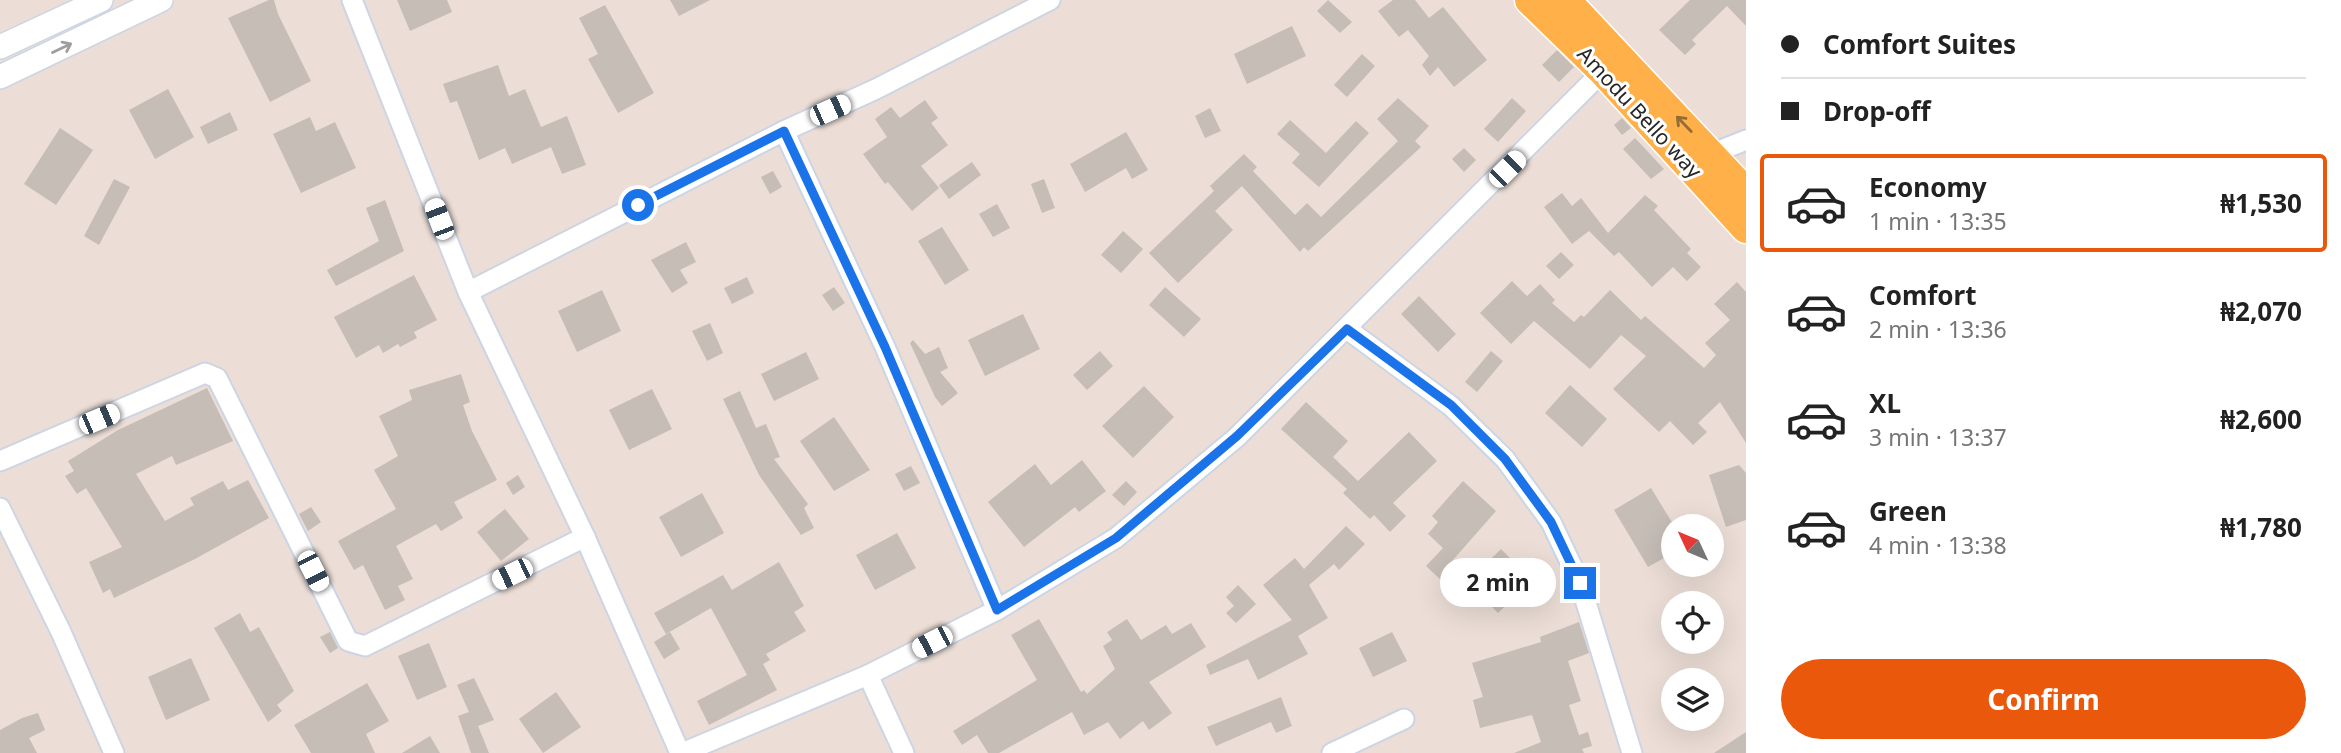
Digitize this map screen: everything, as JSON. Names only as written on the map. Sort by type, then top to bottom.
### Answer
[{"type":"main road","name":"Amodu Bello way","points":[[1530,0],[1611,63],[1711,154],[1746,193]]},
{"type":"main road","name":"Amodu Bello way","points":[[1565,0],[1611,63],[1746,228]]},
{"type":"street","points":[[0,47],[101,0]]},
{"type":"street","points":[[0,77],[161,0]]},
{"type":"street","points":[[352,0],[468,292],[585,537],[681,753],[868,675],[997,610],[1116,538],[1237,436],[1611,63]]},
{"type":"street","points":[[468,292],[784,131],[876,89],[1050,0]]},
{"type":"street","points":[[784,131],[880,335],[997,610]]},
{"type":"street","points":[[1711,154],[1746,140]]},
{"type":"street","points":[[1347,329],[1451,405],[1505,459],[1551,522],[1580,583],[1632,753]]},
{"type":"street","points":[[0,461],[205,373],[217,378],[348,641],[365,646],[585,537]]},
{"type":"street","points":[[0,509],[61,632],[114,753]]},
{"type":"street","points":[[868,675],[904,753]]},
{"type":"street","points":[[1332,753],[1404,719]]},
{"type":"building","points":[[274,0],[278,14],[311,81],[270,102],[228,18]]},
{"type":"building","points":[[397,0],[447,0],[452,12],[410,31]]},
{"type":"building","points":[[670,0],[710,0],[679,16]]},
{"type":"building","points":[[1328,0],[1352,22],[1340,33],[1317,11]]},
{"type":"building","points":[[1393,0],[1415,0],[1429,18],[1443,7],[1487,60],[1454,87],[1438,67],[1430,76],[1422,65],[1429,56],[1408,30],[1399,37],[1378,11]]},
{"type":"building","points":[[1690,0],[1746,0],[1746,26],[1727,6],[1692,40],[1696,44],[1685,55],[1659,30]]},
{"type":"building","points":[[605,5],[654,93],[618,113],[588,59],[598,54],[579,18]]},
{"type":"building","points":[[1292,26],[1306,56],[1247,84],[1234,54]]},
{"type":"building","points":[[1557,50],[1574,67],[1559,82],[1542,65]]},
{"type":"building","points":[[1362,54],[1375,66],[1347,97],[1334,85]]},
{"type":"building","points":[[498,65],[509,96],[525,89],[541,127],[567,116],[586,165],[562,174],[551,147],[512,164],[505,148],[479,160],[457,101],[450,103],[443,84]]},
{"type":"building","points":[[168,89],[194,137],[155,159],[129,110]]},
{"type":"building","points":[[1398,98],[1429,126],[1415,141],[1421,147],[1308,251],[1304,247],[1300,252],[1242,186],[1215,211],[1233,230],[1178,283],[1149,253],[1214,191],[1210,186],[1244,154],[1257,167],[1253,171],[1295,215],[1307,203],[1321,217],[1398,141],[1377,119]]},
{"type":"building","points":[[1512,98],[1526,111],[1498,142],[1484,129]]},
{"type":"building","points":[[925,100],[938,118],[931,123],[948,145],[921,166],[939,188],[912,211],[888,182],[885,184],[863,154],[887,137],[875,119],[891,107],[900,118]]},
{"type":"building","points":[[1210,108],[1221,131],[1205,138],[1195,116]]},
{"type":"building","points":[[230,112],[238,130],[208,144],[200,127]]},
{"type":"building","points":[[310,117],[316,131],[335,122],[356,168],[301,193],[273,134]]},
{"type":"building","points":[[1622,118],[1631,128],[1622,135],[1614,125]]},
{"type":"building","points":[[1290,120],[1326,153],[1356,121],[1369,133],[1319,187],[1292,163],[1300,154],[1277,134]]},
{"type":"building","points":[[60,128],[93,150],[56,205],[24,184]]},
{"type":"building","points":[[1126,132],[1148,170],[1132,179],[1126,168],[1085,192],[1070,164]]},
{"type":"building","points":[[1635,138],[1664,169],[1651,179],[1623,149]]},
{"type":"building","points":[[1464,148],[1476,160],[1464,172],[1452,159]]},
{"type":"building","points":[[972,162],[981,175],[949,199],[939,185]]},
{"type":"building","points":[[773,171],[782,187],[770,194],[761,177]]},
{"type":"building","points":[[114,179],[130,187],[99,245],[84,236]]},
{"type":"building","points":[[1044,179],[1055,208],[1042,213],[1031,184]]},
{"type":"building","points":[[1562,193],[1572,206],[1581,198],[1608,233],[1645,195],[1658,206],[1654,210],[1691,249],[1687,253],[1701,267],[1687,281],[1673,267],[1652,287],[1619,252],[1614,256],[1589,231],[1572,244],[1544,207]]},
{"type":"building","points":[[385,200],[404,251],[336,286],[327,270],[379,241],[366,208]]},
{"type":"building","points":[[997,204],[1010,228],[993,237],[979,214]]},
{"type":"building","points":[[942,227],[969,270],[945,285],[918,241]]},
{"type":"building","points":[[1123,231],[1143,249],[1121,273],[1101,255]]},
{"type":"building","points":[[686,242],[696,262],[680,270],[688,283],[672,293],[651,260]]},
{"type":"building","points":[[1561,252],[1574,265],[1559,279],[1546,266]]},
{"type":"building","points":[[414,275],[437,320],[414,332],[417,338],[400,347],[398,344],[383,353],[379,345],[356,358],[334,317]]},
{"type":"building","points":[[747,277],[754,293],[732,304],[724,288]]},
{"type":"building","points":[[1512,281],[1527,296],[1540,284],[1555,300],[1552,303],[1574,322],[1581,315],[1584,317],[1610,290],[1641,320],[1645,316],[1704,368],[1716,355],[1705,343],[1730,320],[1714,304],[1737,282],[1746,292],[1746,443],[1720,402],[1698,423],[1707,432],[1693,445],[1670,421],[1659,432],[1613,389],[1646,356],[1621,335],[1590,369],[1534,321],[1511,344],[1480,313]]},
{"type":"building","points":[[834,287],[845,303],[833,311],[822,295]]},
{"type":"building","points":[[1165,287],[1201,319],[1184,337],[1149,305]]},
{"type":"building","points":[[602,290],[621,331],[577,352],[558,311]]},
{"type":"building","points":[[1419,296],[1456,334],[1438,352],[1401,314]]},
{"type":"building","points":[[1023,314],[1040,349],[985,376],[968,340]]},
{"type":"building","points":[[710,323],[723,353],[707,361],[692,331]]},
{"type":"building","points":[[913,340],[925,354],[939,347],[948,368],[940,372],[958,393],[942,406],[935,397],[910,343]]},
{"type":"building","points":[[1100,351],[1113,366],[1087,390],[1073,375]]},
{"type":"building","points":[[1491,351],[1503,361],[1477,392],[1465,382]]},
{"type":"building","points":[[806,352],[819,379],[774,401],[761,374]]},
{"type":"building","points":[[461,374],[470,402],[463,405],[472,431],[497,480],[454,502],[463,518],[441,531],[436,524],[396,546],[413,579],[398,586],[405,600],[385,610],[363,565],[354,570],[338,541],[396,509],[374,470],[398,456],[379,416],[412,400],[409,390]]},
{"type":"building","points":[[1570,385],[1607,419],[1582,447],[1545,413]]},
{"type":"building","points":[[1144,386],[1174,417],[1133,458],[1102,426]]},
{"type":"building","points":[[207,388],[233,441],[176,465],[172,456],[136,474],[165,521],[194,505],[190,498],[223,481],[228,490],[248,480],[269,518],[195,559],[114,598],[110,589],[103,593],[89,562],[122,547],[86,488],[77,494],[65,476],[74,471],[68,461],[118,430]]},
{"type":"building","points":[[652,389],[672,429],[629,450],[609,410]]},
{"type":"building","points":[[740,391],[756,428],[766,424],[780,457],[774,459],[808,504],[804,508],[814,528],[801,535],[759,475],[723,399]]},
{"type":"building","points":[[1306,402],[1348,441],[1333,457],[1358,481],[1409,432],[1437,461],[1393,503],[1406,516],[1390,532],[1374,515],[1370,519],[1343,493],[1347,489],[1281,429]]},
{"type":"building","points":[[834,417],[870,470],[834,491],[800,441]]},
{"type":"building","points":[[1082,460],[1106,491],[1079,512],[1075,507],[1024,547],[988,502],[1035,464],[1051,485]]},
{"type":"building","points":[[1739,465],[1746,473],[1746,520],[1726,527],[1724,514],[1722,514],[1709,475]]},
{"type":"building","points":[[911,466],[920,483],[904,491],[895,474]]},
{"type":"building","points":[[518,475],[525,487],[513,495],[506,483]]},
{"type":"building","points":[[1126,481],[1137,492],[1124,506],[1112,495]]},
{"type":"building","points":[[1463,481],[1496,511],[1452,561],[1458,566],[1443,582],[1426,566],[1443,548],[1428,534],[1438,522],[1432,516]]},
{"type":"building","points":[[1651,488],[1667,514],[1661,514],[1661,560],[1648,567],[1614,510]]},
{"type":"building","points":[[702,493],[724,533],[681,557],[659,517]]},
{"type":"building","points":[[311,507],[321,522],[308,531],[299,514]]},
{"type":"building","points":[[505,509],[529,539],[501,561],[477,532]]},
{"type":"building","points":[[1346,526],[1365,544],[1339,570],[1334,564],[1309,585],[1328,618],[1298,636],[1308,654],[1258,680],[1248,659],[1210,675],[1206,665],[1292,620],[1263,585],[1295,558],[1304,569]]},
{"type":"building","points":[[897,533],[916,568],[875,590],[856,555]]},
{"type":"building","points":[[1501,549],[1532,580],[1498,613],[1467,582]]},
{"type":"building","points":[[779,562],[804,606],[794,612],[806,631],[766,654],[770,660],[763,664],[777,690],[709,725],[697,701],[747,675],[711,608],[666,634],[654,613],[723,575],[732,590]]},
{"type":"building","points":[[1238,585],[1256,604],[1236,623],[1226,613],[1234,606],[1226,597]]},
{"type":"building","points":[[240,613],[250,632],[259,627],[294,691],[277,705],[282,711],[268,722],[214,628]]},
{"type":"building","points":[[1039,619],[1081,692],[1084,690],[1087,694],[1115,669],[1103,646],[1112,640],[1107,632],[1127,619],[1141,640],[1166,625],[1172,634],[1191,623],[1206,647],[1149,682],[1172,713],[1149,730],[1143,721],[1120,739],[1108,722],[1084,735],[1072,712],[999,753],[988,753],[977,735],[962,745],[953,731],[1037,680],[1011,635]]},
{"type":"building","points":[[1579,622],[1589,653],[1568,661],[1581,701],[1569,705],[1579,735],[1588,732],[1592,746],[1582,749],[1584,753],[1514,753],[1541,742],[1532,715],[1480,728],[1473,700],[1483,697],[1472,663],[1541,642],[1540,637]]},
{"type":"building","points":[[330,632],[338,648],[330,653],[320,637]]},
{"type":"building","points":[[670,632],[680,649],[664,659],[654,642]]},
{"type":"building","points":[[1392,632],[1407,661],[1373,677],[1359,648]]},
{"type":"building","points":[[429,643],[447,687],[417,700],[398,656]]},
{"type":"building","points":[[191,658],[210,700],[166,720],[148,677]]},
{"type":"building","points":[[474,678],[494,720],[478,726],[489,753],[471,753],[458,716],[469,712],[457,685]]},
{"type":"building","points":[[367,683],[389,721],[366,734],[375,753],[311,753],[294,725]]},
{"type":"building","points":[[556,692],[581,727],[543,753],[519,719]]},
{"type":"building","points":[[1281,697],[1292,726],[1276,733],[1271,722],[1216,746],[1207,727]]},
{"type":"building","points":[[38,713],[45,730],[29,738],[37,753],[0,753],[0,730]]},
{"type":"building","points":[[1746,732],[1746,753],[1714,753]]},
{"type":"building","points":[[430,736],[440,753],[402,753]]},
{"type":"route","points":[[638,205],[784,131],[843,252],[997,610],[1116,538],[1237,436],[1347,329],[1451,405],[1505,459],[1551,522],[1580,583]]}]
